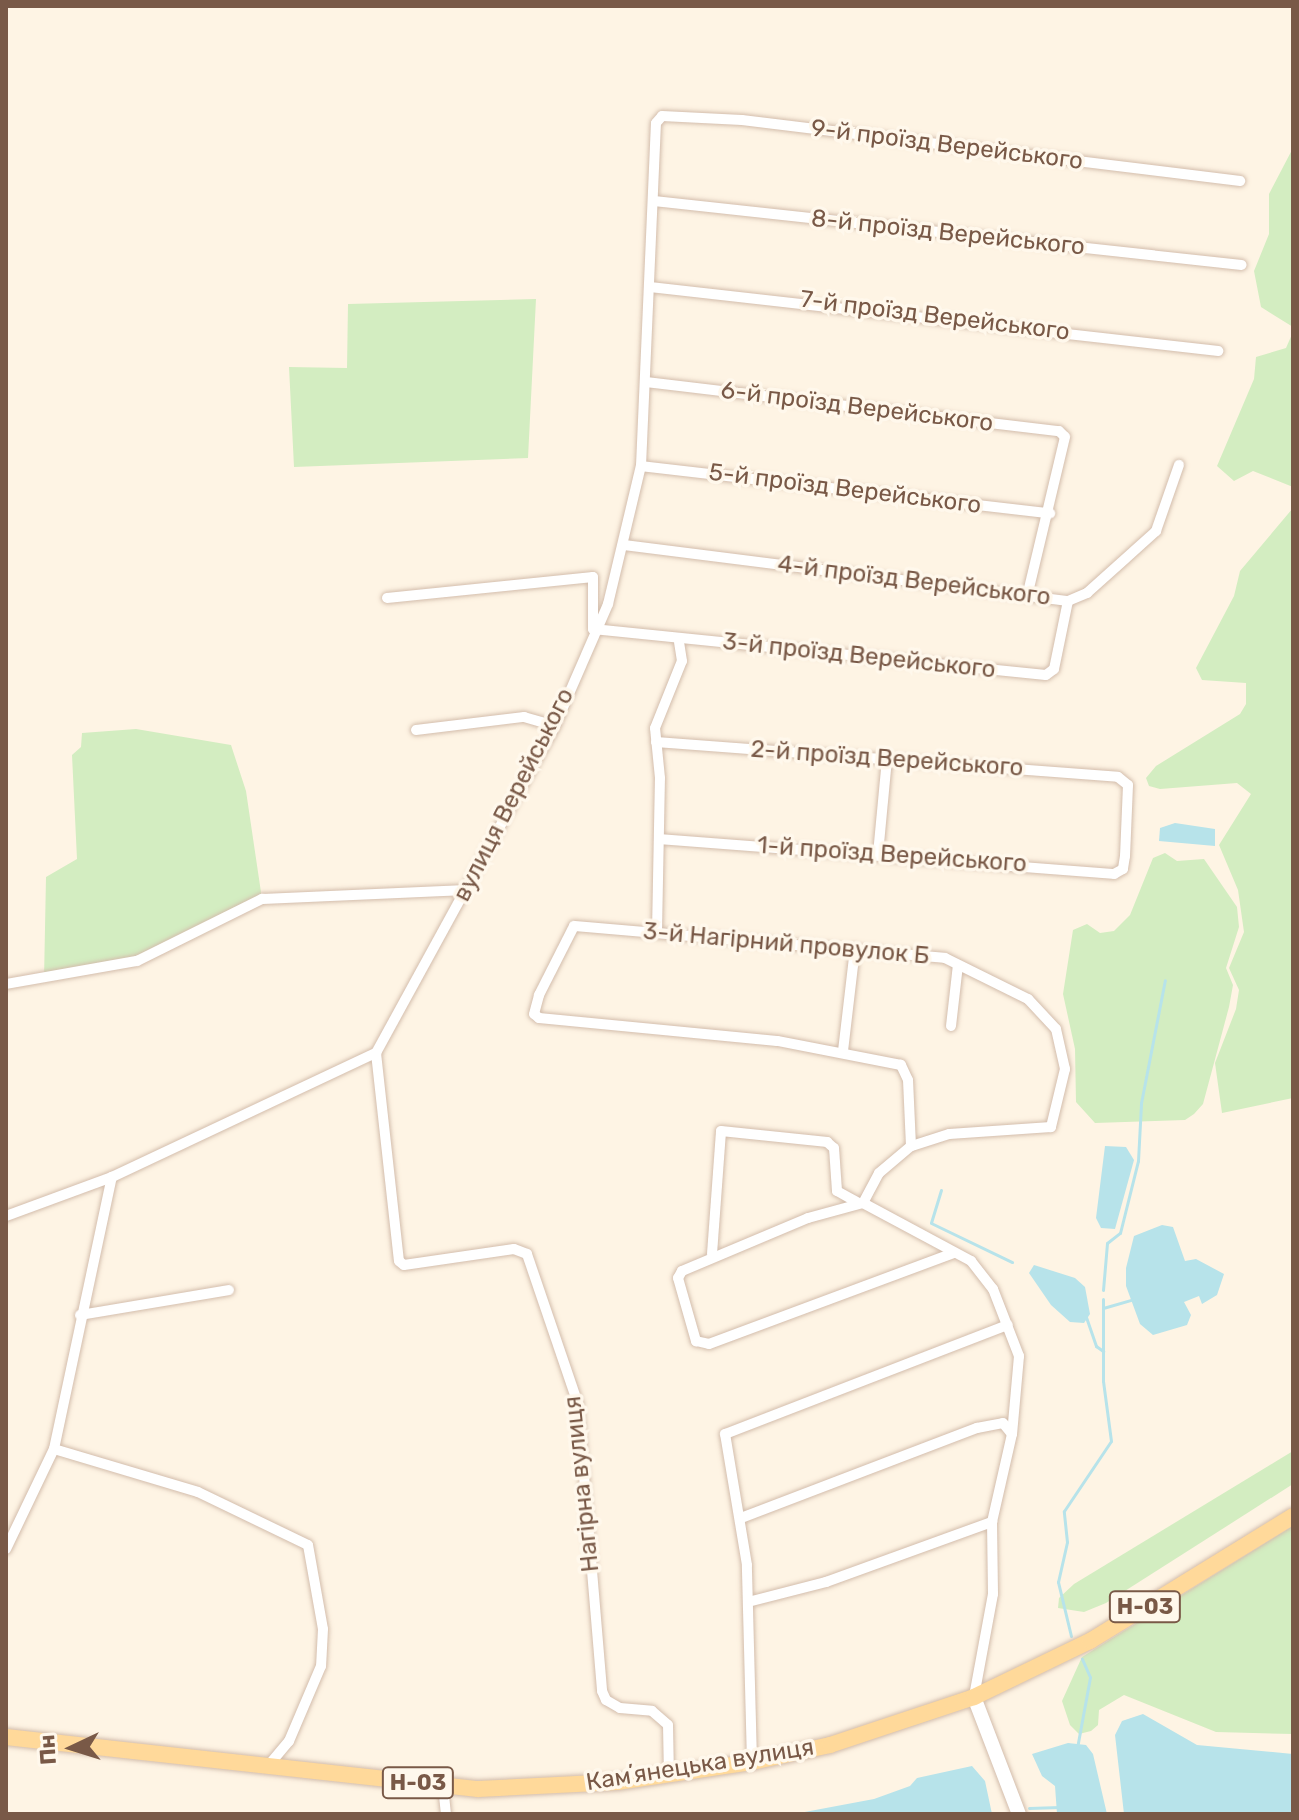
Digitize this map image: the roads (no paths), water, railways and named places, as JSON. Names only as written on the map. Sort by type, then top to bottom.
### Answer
[{"type":"main road","name":"Камʼянецька вулиця","points":[[6,1737],[443,1786],[586,1783],[669,1775],[752,1762],[830,1745],[974,1697],[1090,1641],[1293,1516]]},
{"type":"street","name":"9-й проїзд Верейського","points":[[656,123],[662,116],[742,120],[1240,181]]},
{"type":"street","name":"вулиця Верейського","points":[[376,1053],[555,726],[593,629],[608,604],[641,466],[656,123]]},
{"type":"street","name":"8-й проїзд Верейського","points":[[654,201],[1242,265]]},
{"type":"street","name":"7-й проїзд Верейського","points":[[650,287],[1218,351]]},
{"type":"street","name":"6-й проїзд Верейського","points":[[646,382],[1059,431],[1065,437],[1050,513]]},
{"type":"street","name":"4-й проїзд Верейського","points":[[624,545],[1028,592],[1068,601],[1087,593],[1156,531],[1179,465]]},
{"type":"street","name":"5-й проїзд Верейського","points":[[641,466],[1050,513]]},
{"type":"street","points":[[1028,592],[1050,513]]},
{"type":"street","points":[[387,598],[593,577],[593,629]]},
{"type":"street","name":"3-й проїзд Верейського","points":[[593,629],[679,642],[698,638],[1046,675],[1054,669],[1068,601]]},
{"type":"street","points":[[657,932],[660,839],[655,728],[682,661],[685,650],[679,642]]},
{"type":"street","points":[[416,730],[524,717],[555,726]]},
{"type":"street","name":"2-й проїзд Верейського","points":[[656,742],[1118,777],[1128,785],[1123,869]]},
{"type":"street","points":[[878,854],[887,759]]},
{"type":"street","name":"1-й проїзд Верейського","points":[[660,839],[1114,874],[1123,869]]},
{"type":"street","points":[[6,984],[137,961],[262,899],[467,890]]},
{"type":"street","name":"3-й Нагірний провулок Б","points":[[574,926],[657,932],[945,958],[1028,999],[1052,1022],[1065,1069],[1056,1122],[1051,1127],[949,1134],[911,1146],[906,1071],[901,1065],[843,1051],[534,1014],[574,926]]},
{"type":"street","points":[[843,1051],[855,949]]},
{"type":"street","points":[[951,1026],[958,965]]},
{"type":"street","points":[[6,1216],[112,1177],[376,1053]]},
{"type":"street","name":"Нагірна вулиця","points":[[376,1053],[399,1261],[404,1265],[514,1249],[527,1254],[578,1404],[602,1691],[606,1700],[620,1708],[652,1711],[668,1725],[672,1741],[669,1775]]},
{"type":"street","points":[[712,1254],[721,1131],[832,1145],[837,1191],[844,1199],[863,1203],[954,1253],[983,1275],[1008,1325],[1019,1356],[1012,1434],[992,1522],[994,1579],[974,1697],[1019,1814]]},
{"type":"street","points":[[863,1203],[879,1173],[911,1146]]},
{"type":"street","points":[[6,1549],[54,1449],[80,1315],[112,1177]]},
{"type":"street","points":[[834,1208],[844,1199]]},
{"type":"street","points":[[863,1203],[834,1208],[689,1265],[678,1278],[701,1346],[954,1253]]},
{"type":"street","points":[[80,1315],[229,1290]]},
{"type":"street","points":[[752,1762],[748,1602],[741,1518],[725,1434],[1008,1325]]},
{"type":"street","points":[[741,1518],[977,1428],[1003,1423],[1012,1434]]},
{"type":"street","points":[[54,1449],[198,1492],[308,1545],[323,1629],[321,1666],[289,1741],[268,1766]]},
{"type":"street","points":[[748,1602],[826,1582],[992,1522]]},
{"type":"street","points":[[443,1786],[446,1814]]},
{"type":"water","points":[[1175,823],[1215,829],[1215,846],[1159,841],[1160,828]]},
{"type":"water","points":[[1105,1146],[1126,1147],[1134,1160],[1115,1229],[1101,1228],[1096,1218]]},
{"type":"water","points":[[1162,1225],[1173,1227],[1185,1261],[1196,1259],[1224,1274],[1217,1295],[1202,1304],[1199,1296],[1184,1302],[1191,1315],[1187,1325],[1153,1335],[1140,1324],[1126,1286],[1126,1268],[1134,1236]]},
{"type":"water","points":[[1034,1265],[1075,1278],[1085,1287],[1090,1314],[1084,1323],[1070,1322],[1051,1305],[1029,1273]]},
{"type":"water","points":[[1143,1714],[1197,1745],[1293,1754],[1293,1814],[1124,1814],[1115,1735],[1122,1721]]},
{"type":"water","points":[[1068,1743],[1086,1745],[1093,1754],[1107,1814],[1057,1814],[1055,1786],[1042,1776],[1032,1754]]},
{"type":"water","points":[[972,1766],[985,1781],[992,1814],[794,1814],[874,1799],[910,1786],[917,1778]]},
{"type":"waterway","points":[[1103,1290],[1107,1243],[1120,1233],[1138,1161],[1141,1103],[1165,980]]},
{"type":"waterway","points":[[941,1190],[931,1223],[1012,1262]]},
{"type":"waterway","points":[[1071,1636],[1058,1582],[1067,1542],[1064,1511],[1111,1441],[1103,1381],[1103,1299]]},
{"type":"waterway","points":[[1103,1308],[1134,1299]]},
{"type":"waterway","points":[[1086,1317],[1096,1346],[1103,1351]]},
{"type":"waterway","points":[[1077,1748],[1090,1677],[1082,1659]]},
{"type":"waterway","points":[[1029,1808],[1060,1807]]}]
